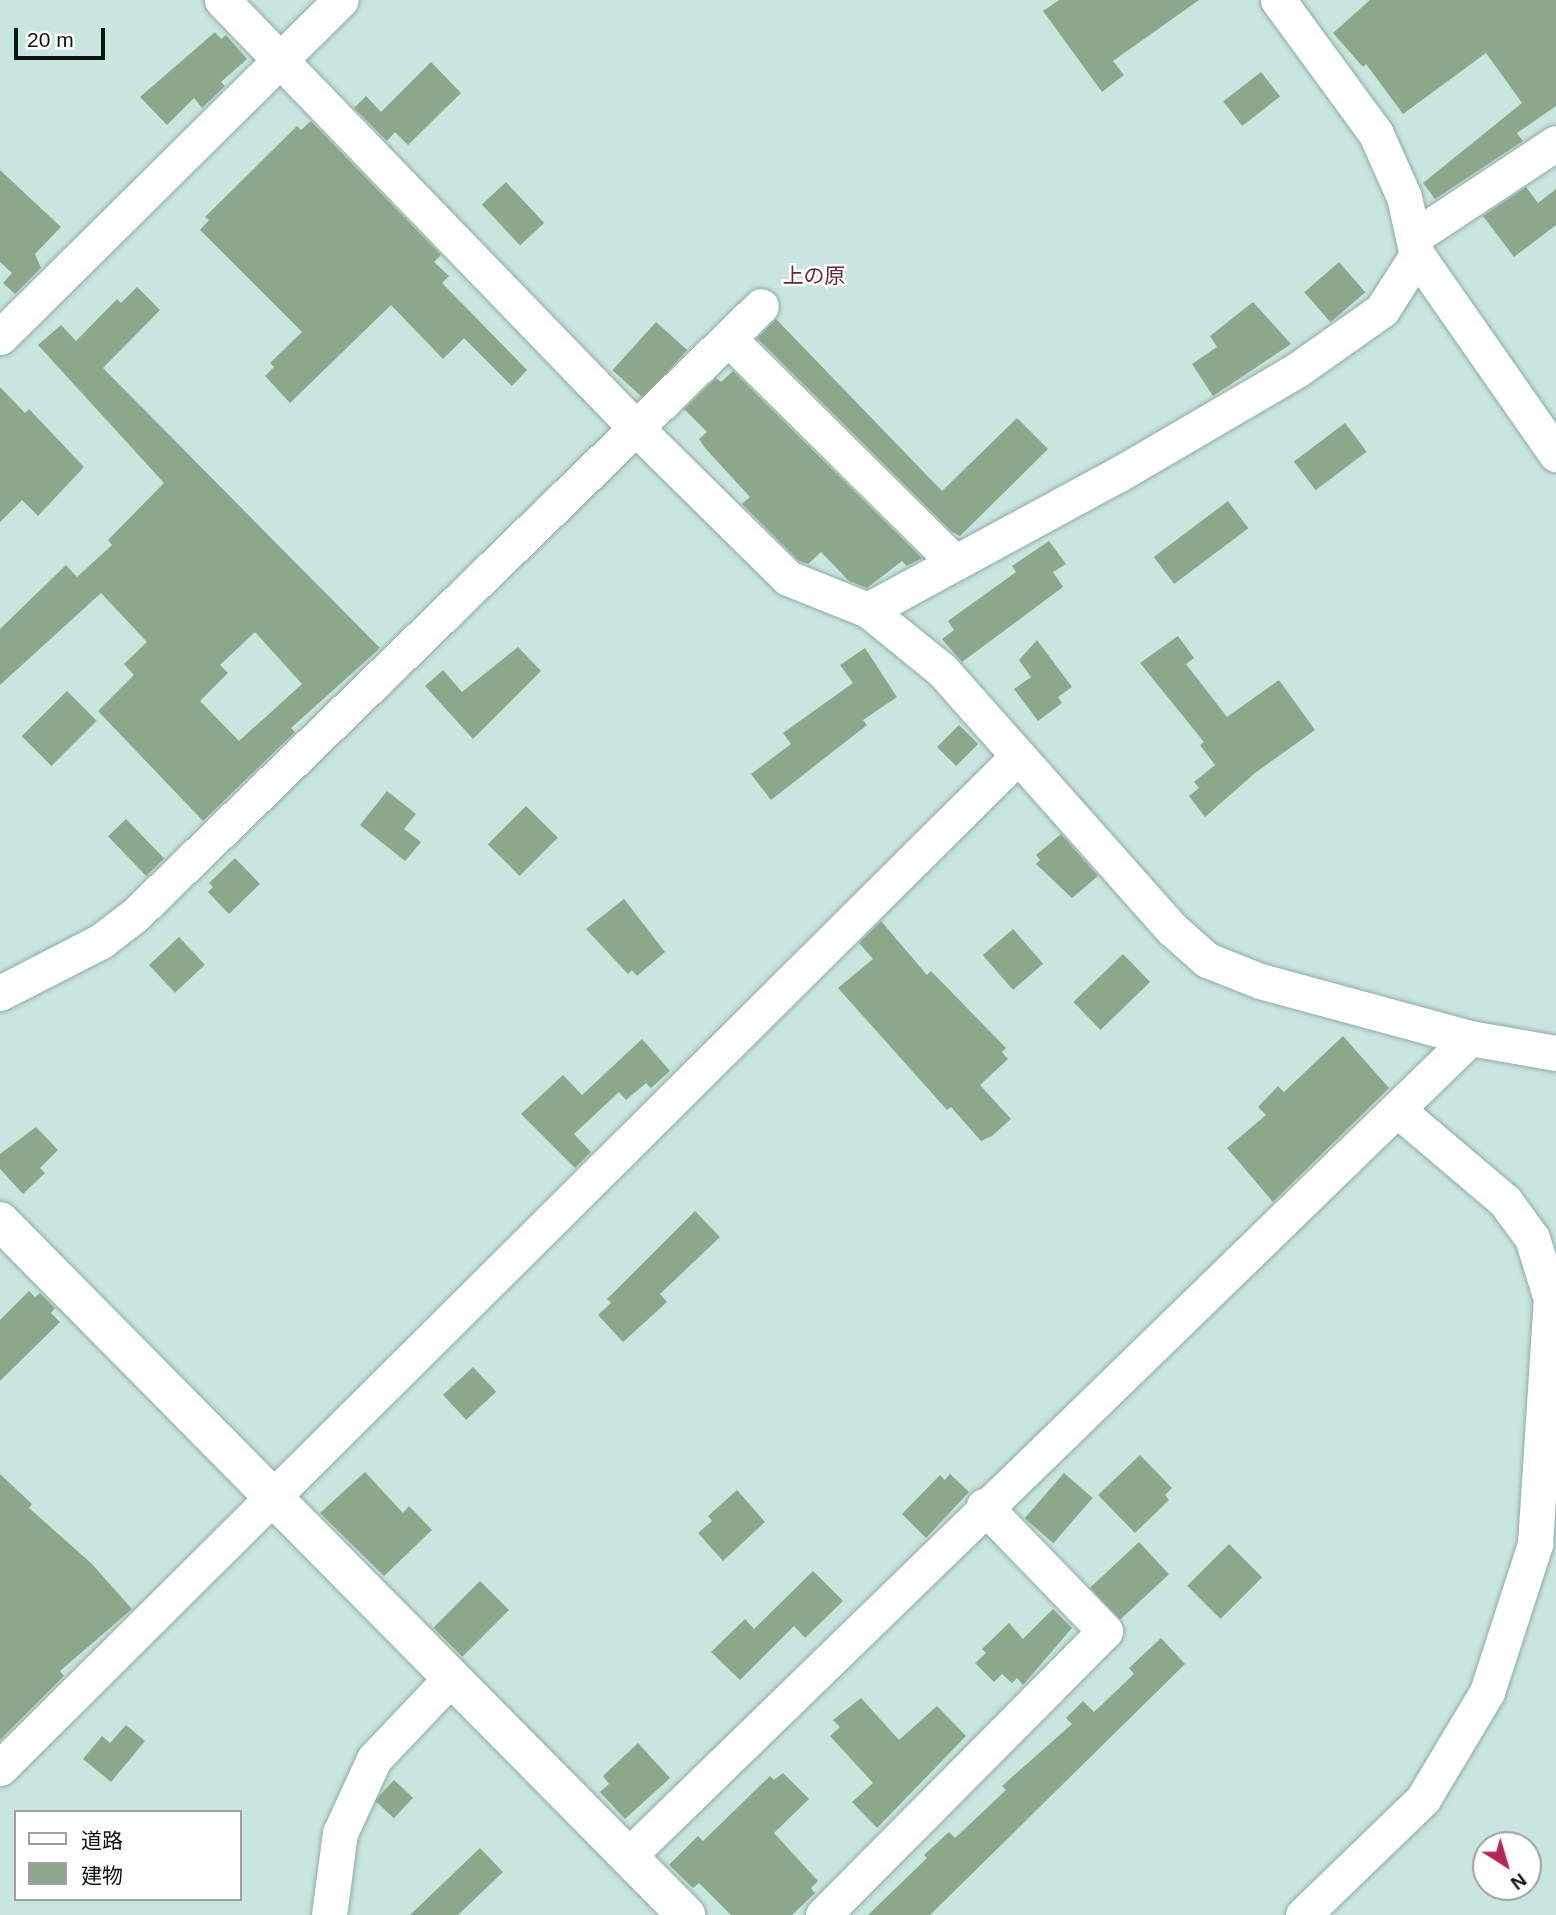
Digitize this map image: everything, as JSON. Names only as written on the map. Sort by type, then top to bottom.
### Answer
[{"type":"street","points":[[222,0],[280,57],[333,118],[453,235],[634,426],[788,578],[868,610],[942,670],[1172,929],[1207,960],[1259,981],[1470,1038],[1556,1053]]},
{"type":"street","points":[[0,337],[340,0]]},
{"type":"street","points":[[1278,0],[1376,134],[1404,197],[1415,246],[1556,454]]},
{"type":"street","points":[[868,610],[952,561],[1119,474],[1297,370],[1382,310],[1415,246],[1556,143]]},
{"type":"street","points":[[0,993],[102,941],[135,915],[634,426],[761,306]]},
{"type":"street","points":[[729,338],[952,561]]},
{"type":"street","points":[[0,1768],[270,1496],[1017,757]]},
{"type":"street","points":[[628,1856],[984,1506],[1399,1111],[1470,1038]]},
{"type":"street","points":[[1303,1915],[1423,1799],[1487,1692],[1535,1544],[1551,1299],[1532,1238],[1505,1201],[1399,1111]]},
{"type":"street","points":[[0,1221],[686,1915]]},
{"type":"street","points":[[823,1915],[1105,1631],[984,1506]]},
{"type":"street","points":[[330,1915],[340,1833],[374,1759],[451,1678]]},
{"type":"building","points":[[1059,0],[1199,0],[1113,61],[1124,75],[1102,92],[1043,11]]},
{"type":"building","points":[[1370,0],[1556,0],[1556,106],[1517,133],[1523,141],[1435,199],[1423,183],[1522,103],[1486,53],[1403,114],[1366,64],[1363,67],[1333,33]]},
{"type":"building","points":[[215,32],[221,39],[226,35],[247,59],[221,82],[225,86],[202,108],[194,98],[167,125],[140,97]]},
{"type":"building","points":[[431,62],[461,93],[408,145],[395,132],[387,141],[354,108],[366,96],[381,112]]},
{"type":"building","points":[[1261,72],[1280,96],[1242,126],[1223,102]]},
{"type":"building","points":[[311,121],[441,255],[434,262],[449,276],[442,283],[527,370],[512,386],[464,338],[443,359],[391,305],[290,403],[265,376],[274,367],[270,363],[302,332],[200,230],[209,220],[205,217],[297,126],[301,130]]},
{"type":"building","points":[[0,170],[61,227],[35,254],[41,268],[15,294],[3,283],[12,273],[0,262]]},
{"type":"building","points":[[506,182],[544,223],[520,245],[482,205]]},
{"type":"building","points":[[1526,187],[1538,203],[1556,189],[1556,225],[1514,257],[1483,216]]},
{"type":"building","points":[[1339,262],[1365,292],[1331,322],[1304,292]]},
{"type":"building","points":[[137,287],[160,310],[103,368],[380,648],[291,728],[295,732],[203,821],[98,711],[134,675],[124,664],[147,642],[101,593],[0,685],[0,629],[66,565],[77,577],[112,545],[108,540],[164,483],[38,345],[61,325],[76,341],[117,299],[121,303]],"holes":[[[255,632],[302,684],[239,741],[200,701],[228,673],[220,665]]]},
{"type":"building","points":[[1253,302],[1291,344],[1213,396],[1192,364],[1217,347],[1210,336]]},
{"type":"building","points":[[776,319],[942,491],[1017,418],[1048,449],[960,536],[952,532],[757,338]]},
{"type":"building","points":[[656,322],[687,350],[644,398],[613,370]]},
{"type":"building","points":[[733,371],[922,558],[907,566],[902,561],[867,588],[849,581],[821,552],[808,564],[799,561],[742,504],[750,497],[705,448],[699,439],[707,432],[684,409],[716,378],[721,382]]},
{"type":"building","points":[[0,387],[25,413],[29,409],[84,467],[38,516],[22,500],[0,522]]},
{"type":"building","points":[[1345,423],[1367,452],[1316,490],[1294,462]]},
{"type":"building","points":[[1228,501],[1248,528],[1174,584],[1154,557]]},
{"type":"building","points":[[1049,541],[1066,564],[1053,572],[1063,587],[962,662],[942,639],[954,630],[948,621],[1016,572],[1012,566]]},
{"type":"building","points":[[1178,636],[1194,658],[1186,664],[1227,717],[1279,680],[1315,730],[1255,773],[1205,817],[1189,796],[1199,788],[1194,782],[1215,765],[1200,745],[1204,742],[1140,663]]},
{"type":"building","points":[[1037,640],[1072,687],[1058,697],[1062,703],[1038,721],[1014,689],[1031,677],[1019,660]]},
{"type":"building","points":[[518,647],[541,671],[473,739],[425,686],[443,670],[462,692]]},
{"type":"building","points":[[865,648],[897,697],[863,720],[867,725],[771,800],[751,774],[791,744],[783,733],[853,683],[840,665]]},
{"type":"building","points":[[67,691],[97,721],[51,766],[22,736]]},
{"type":"building","points":[[959,725],[978,744],[956,766],[937,747]]},
{"type":"building","points":[[387,791],[416,814],[404,829],[421,842],[405,861],[360,825]]},
{"type":"building","points":[[526,806],[558,838],[520,876],[488,844]]},
{"type":"building","points":[[126,819],[164,859],[146,876],[108,836]]},
{"type":"building","points":[[1061,834],[1098,876],[1072,898],[1036,864],[1040,860],[1036,855]]},
{"type":"building","points":[[235,858],[260,884],[229,914],[208,892],[213,887],[209,883]]},
{"type":"building","points":[[624,899],[665,952],[637,976],[632,970],[628,974],[586,929]]},
{"type":"building","points":[[881,921],[927,975],[931,971],[1006,1048],[1002,1052],[1008,1059],[980,1085],[1011,1119],[992,1136],[981,1141],[951,1107],[947,1110],[838,988],[873,959],[859,943]]},
{"type":"building","points":[[1013,929],[1043,964],[1013,990],[983,955]]},
{"type":"building","points":[[179,937],[205,965],[175,993],[149,965]]},
{"type":"building","points":[[1123,954],[1150,982],[1100,1030],[1073,1002]]},
{"type":"building","points":[[1343,1036],[1389,1088],[1273,1202],[1227,1148],[1266,1115],[1258,1107],[1278,1086],[1284,1092]]},
{"type":"building","points":[[642,1039],[670,1071],[651,1088],[646,1083],[626,1100],[619,1092],[574,1134],[591,1152],[575,1168],[521,1114],[563,1075],[582,1095]]},
{"type":"building","points":[[36,1127],[58,1150],[40,1168],[45,1173],[23,1194],[0,1169],[0,1154]]},
{"type":"building","points":[[695,1211],[720,1237],[660,1294],[667,1302],[623,1342],[598,1315],[611,1303],[607,1299]]},
{"type":"building","points":[[29,1291],[35,1297],[40,1293],[55,1308],[51,1313],[60,1322],[0,1381],[0,1320]]},
{"type":"building","points":[[473,1367],[496,1392],[466,1420],[443,1395]]},
{"type":"building","points":[[1140,1455],[1172,1488],[1165,1495],[1169,1500],[1135,1533],[1098,1495]]},
{"type":"building","points":[[365,1472],[403,1513],[409,1506],[432,1530],[384,1576],[320,1513]]},
{"type":"building","points":[[1064,1473],[1093,1498],[1053,1543],[1025,1518]]},
{"type":"building","points":[[0,1474],[32,1504],[29,1508],[91,1563],[132,1609],[60,1671],[64,1676],[0,1740]]},
{"type":"building","points":[[950,1474],[969,1492],[926,1538],[902,1514],[940,1475],[945,1480]]},
{"type":"building","points":[[737,1490],[765,1522],[723,1561],[698,1533],[712,1521],[708,1516]]},
{"type":"building","points":[[1139,1542],[1169,1574],[1120,1620],[1090,1588]]},
{"type":"building","points":[[1229,1544],[1262,1577],[1221,1619],[1187,1586]]},
{"type":"building","points":[[813,1571],[843,1601],[805,1638],[794,1626],[740,1680],[711,1652],[745,1619],[754,1629]]},
{"type":"building","points":[[480,1581],[509,1610],[462,1657],[433,1628]]},
{"type":"building","points":[[1053,1609],[1072,1628],[1023,1685],[1017,1678],[1012,1683],[1002,1674],[994,1682],[975,1663],[986,1653],[982,1649],[1009,1623],[1023,1639]]},
{"type":"building","points":[[1161,1638],[1185,1664],[930,1915],[868,1915],[927,1858],[924,1855],[949,1832],[955,1838],[1006,1790],[1002,1786],[1072,1724],[1066,1718],[1083,1701],[1094,1712],[1134,1674],[1129,1668]]},
{"type":"building","points":[[861,1698],[899,1740],[937,1706],[966,1736],[877,1828],[852,1802],[873,1783],[830,1736],[840,1727],[833,1720]]},
{"type":"building","points":[[126,1725],[145,1741],[111,1782],[83,1759],[102,1736],[110,1743]]},
{"type":"building","points":[[638,1743],[670,1778],[625,1819],[600,1792],[609,1784],[603,1776]]},
{"type":"building","points":[[783,1773],[809,1799],[774,1833],[818,1881],[811,1888],[815,1893],[792,1915],[731,1915],[699,1883],[693,1888],[669,1865],[698,1836],[703,1841],[770,1776],[774,1780]]},
{"type":"building","points":[[394,1780],[413,1798],[394,1818],[375,1800]]},
{"type":"building","points":[[480,1848],[503,1872],[458,1915],[410,1915]]},
{"type":"district","name":"上の原","points":[[814,276]]}]
